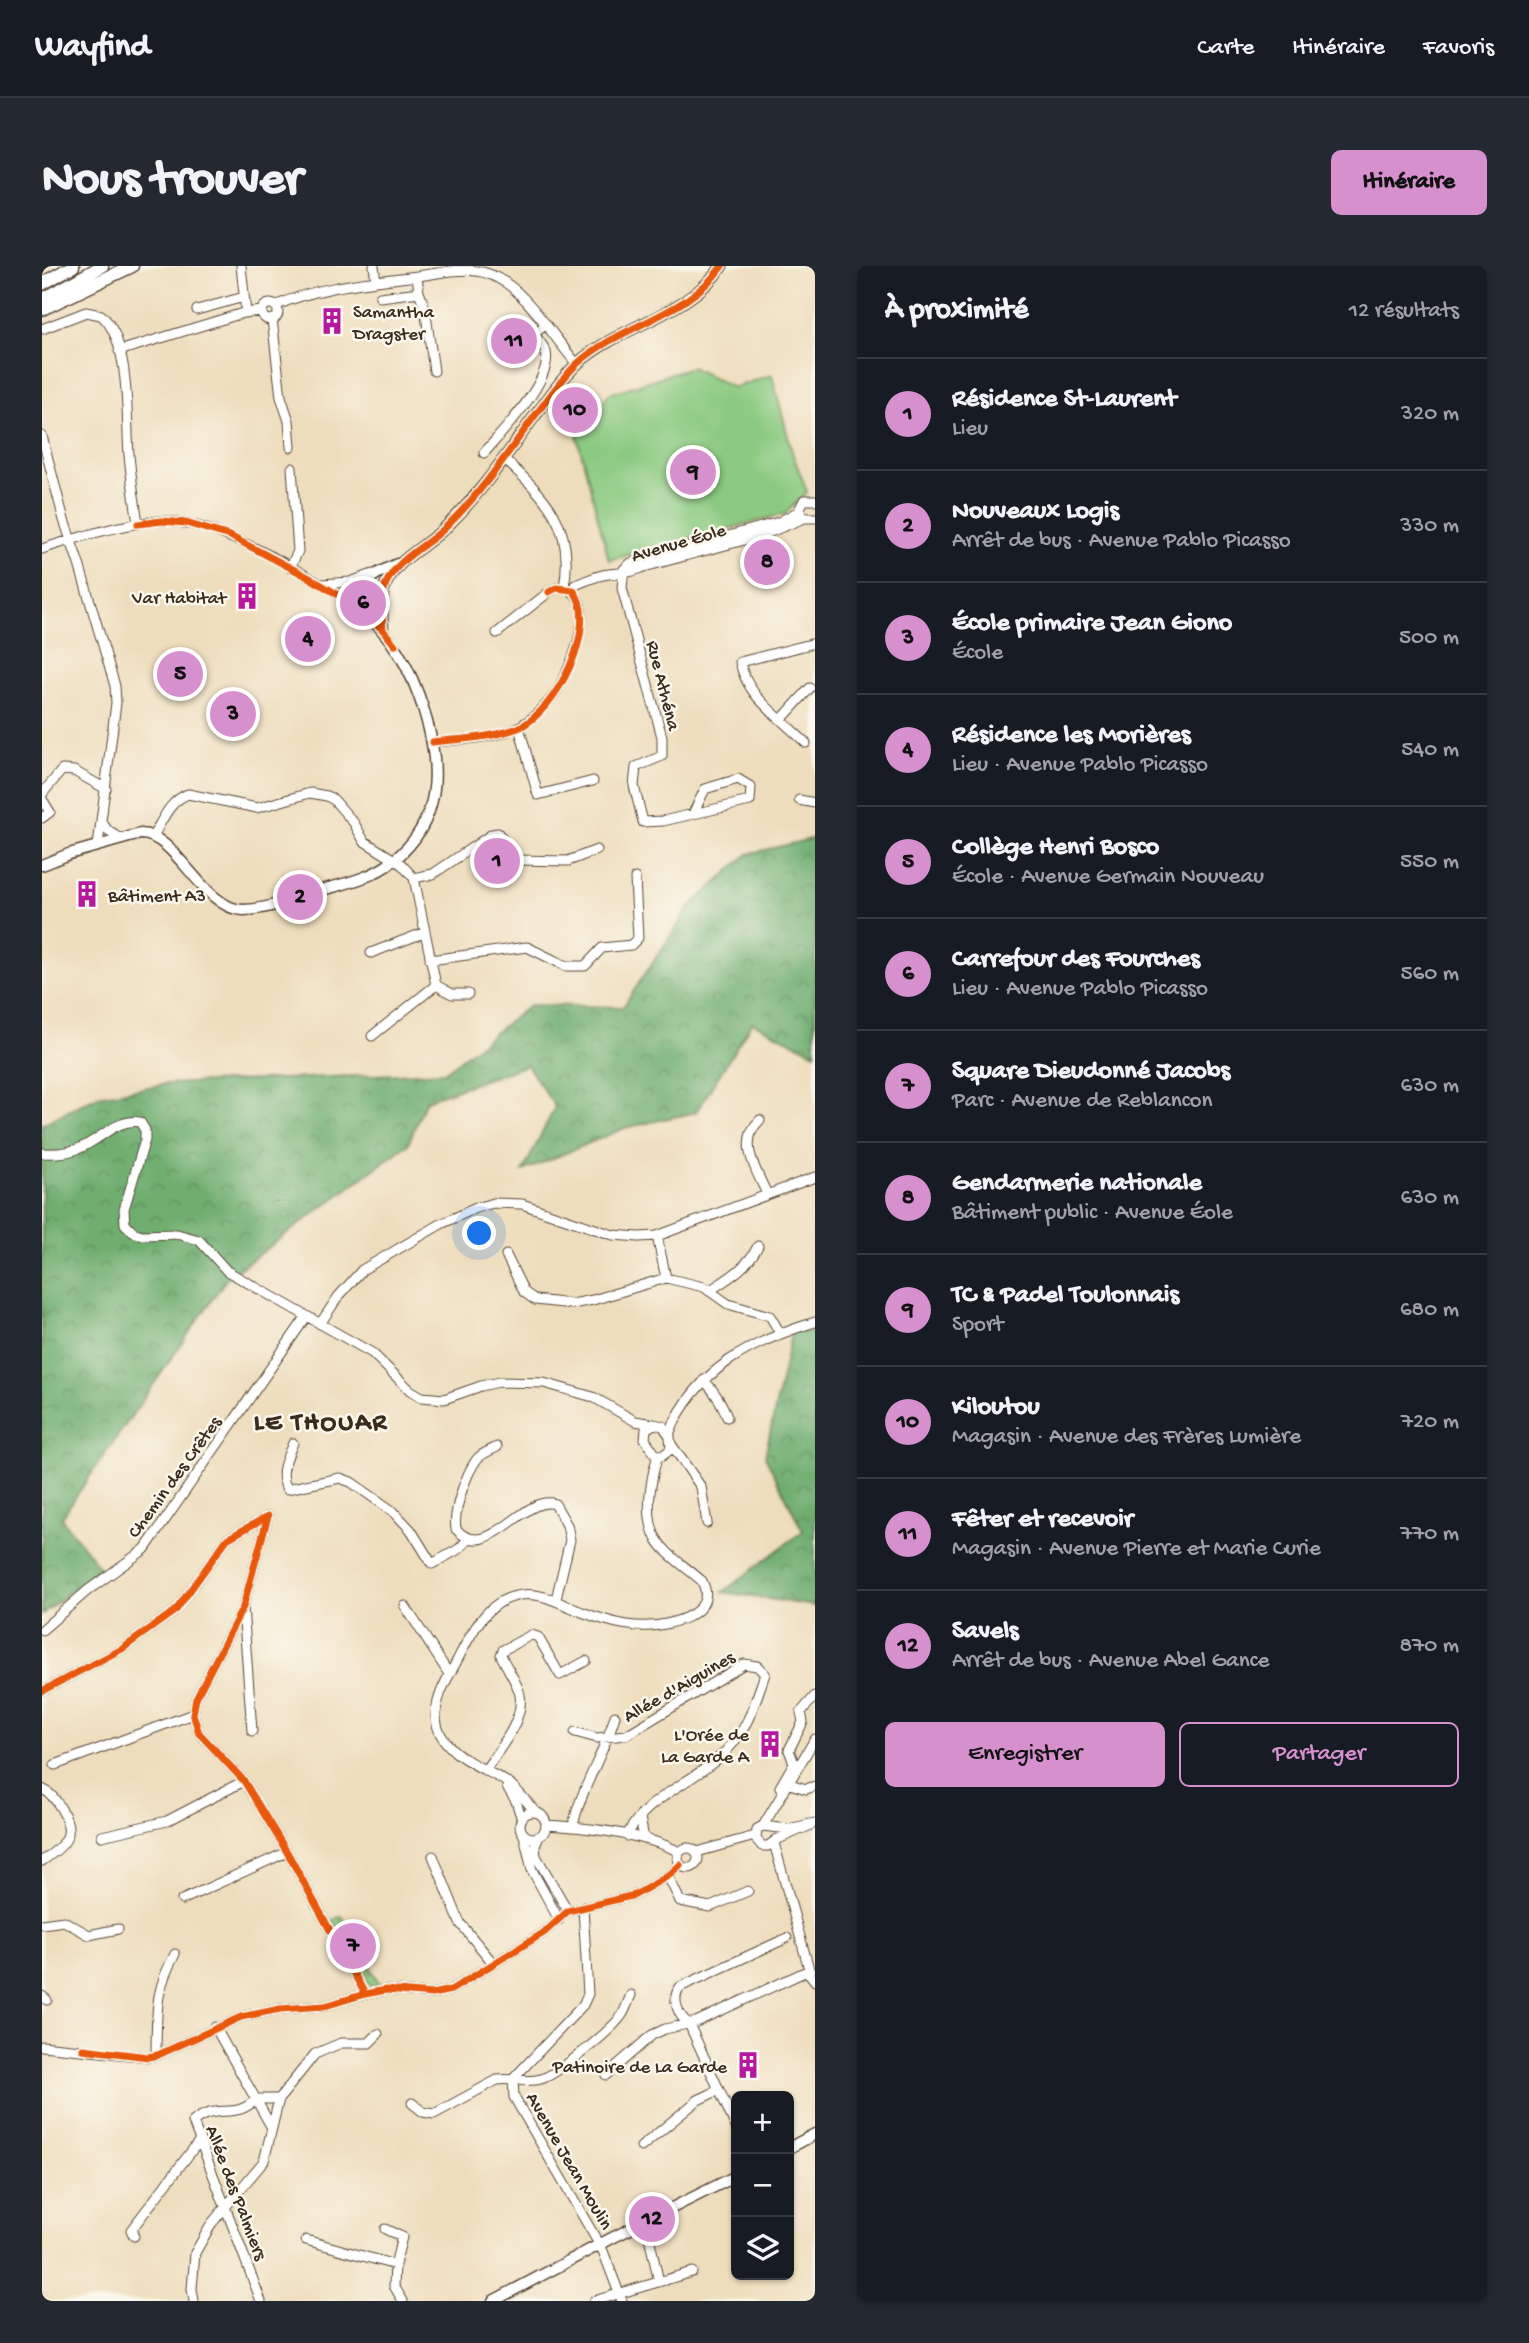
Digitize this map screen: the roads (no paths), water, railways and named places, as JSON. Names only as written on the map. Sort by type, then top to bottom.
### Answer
[{"type":"highway","points":[[42,276],[59,266]]},
{"type":"highway","points":[[42,284],[73,266]]},
{"type":"highway","points":[[42,300],[102,266]]},
{"type":"highway","points":[[42,309],[132,266]]},
{"type":"main road","points":[[357,606],[373,599],[403,562],[446,528],[504,459],[562,379],[578,364],[611,339],[685,302],[703,288],[722,266]]},
{"type":"main road","points":[[357,606],[360,589],[373,574],[403,562]]},
{"type":"main road","points":[[383,630],[384,588]]},
{"type":"main road","points":[[42,865],[69,854],[140,834],[153,836],[220,902],[233,909],[265,907],[346,883],[375,873],[394,860],[419,832],[432,802],[436,777],[432,742],[415,681],[403,657],[383,630],[357,606]]},
{"type":"main road","points":[[794,2145],[815,2134]]},
{"type":"main road","points":[[500,2299],[731,2179]]},
{"type":"street","points":[[241,266],[246,313]]},
{"type":"street","points":[[374,266],[376,281]]},
{"type":"street","points":[[120,351],[246,313],[262,311],[266,305],[275,306],[296,296],[376,281],[476,271],[507,283],[578,364]]},
{"type":"street","points":[[417,276],[435,371]]},
{"type":"street","points":[[380,297],[419,292]]},
{"type":"street","points":[[197,310],[244,297]]},
{"type":"street","points":[[272,319],[278,313],[275,306]]},
{"type":"street","points":[[262,311],[265,318],[272,319]]},
{"type":"street","points":[[42,329],[86,312],[102,314],[113,330],[120,351],[138,524]]},
{"type":"street","points":[[272,319],[281,397],[289,421],[292,447]]},
{"type":"street","points":[[484,453],[526,401],[546,370],[546,350],[534,334],[545,325]]},
{"type":"street","points":[[42,436],[115,686],[116,703],[98,846]]},
{"type":"street","points":[[432,742],[482,737],[519,727],[558,690],[576,650],[581,627],[581,608],[578,597],[568,589],[567,555],[552,509],[539,491],[504,459]]},
{"type":"street","points":[[290,568],[298,551],[292,468]]},
{"type":"street","points":[[815,500],[804,500],[802,514],[815,518]]},
{"type":"street","name":"Avenue Éole","points":[[497,634],[549,592],[568,589],[610,573],[623,574],[763,535],[802,514]]},
{"type":"street","points":[[42,549],[138,524],[162,521],[195,526],[230,536],[357,606]]},
{"type":"street","points":[[320,584],[350,582],[373,574]]},
{"type":"street","name":"Rue Athéna","points":[[623,574],[622,588],[662,737],[662,755],[636,768],[634,786],[643,822],[663,821],[750,801],[751,787],[738,779],[705,789],[693,814]]},
{"type":"street","points":[[806,743],[755,696],[740,662],[815,643]]},
{"type":"street","points":[[781,720],[810,688]]},
{"type":"street","points":[[519,727],[538,795],[593,780]]},
{"type":"street","points":[[42,818],[50,812],[42,796],[50,782],[62,770],[74,771],[106,789]]},
{"type":"street","points":[[153,836],[172,803],[188,794],[257,808],[310,793],[319,793],[334,800],[354,823],[364,841],[401,864],[414,878],[436,985],[452,994],[468,994]]},
{"type":"street","points":[[799,800],[815,803]]},
{"type":"street","points":[[102,821],[108,831],[122,839]]},
{"type":"street","points":[[414,878],[432,874],[492,834],[498,833],[517,860],[568,861],[597,850]]},
{"type":"street","points":[[430,960],[527,947],[566,966],[585,966],[602,948],[631,945],[638,938],[635,878]]},
{"type":"street","points":[[371,953],[424,933]]},
{"type":"street","points":[[372,1036],[436,985]]},
{"type":"street","points":[[760,1120],[751,1128],[748,1147],[767,1194]]},
{"type":"street","points":[[42,1153],[55,1154],[77,1150],[124,1123],[140,1122],[146,1134],[124,1209],[125,1224],[133,1232],[142,1235],[177,1234],[199,1240],[227,1272],[372,1353],[410,1390],[422,1397],[444,1399],[499,1382],[544,1383],[593,1397],[635,1421],[657,1424],[667,1429],[671,1444],[680,1460],[696,1477],[701,1487],[707,1523]]},
{"type":"street","points":[[320,1324],[338,1297],[362,1270],[441,1224],[475,1208],[493,1203],[522,1204],[612,1235],[657,1236],[815,1177]]},
{"type":"street","points":[[657,1236],[666,1278]]},
{"type":"street","points":[[709,1291],[737,1273],[758,1246]]},
{"type":"street","points":[[506,1255],[524,1292],[535,1300],[572,1304],[666,1278],[688,1281],[728,1304],[770,1316],[780,1333]]},
{"type":"street","name":"Chemin des Crêtes","points":[[42,1630],[87,1591],[145,1549],[306,1317]]},
{"type":"street","points":[[669,1434],[680,1410],[704,1380],[724,1363],[780,1333],[815,1322]]},
{"type":"street","points":[[704,1380],[715,1391],[727,1417]]},
{"type":"street","points":[[644,1435],[646,1429],[680,1410]]},
{"type":"street","points":[[546,1825],[543,1816],[512,1786],[451,1749],[440,1734],[436,1711],[449,1674],[479,1621],[499,1602],[528,1595],[556,1599],[579,1611],[621,1625],[642,1627],[659,1626],[684,1619],[698,1610],[705,1601],[702,1581],[662,1547],[650,1527],[650,1449],[635,1421]]},
{"type":"street","points":[[293,1443],[282,1475],[287,1489],[340,1478],[351,1482],[394,1512],[411,1530],[432,1564],[459,1549],[468,1539]]},
{"type":"street","points":[[652,1477],[662,1455],[671,1449],[671,1444]]},
{"type":"street","points":[[497,1447],[479,1456],[469,1473],[454,1518],[456,1529],[468,1539],[477,1540],[542,1503],[555,1504],[570,1540],[556,1599]]},
{"type":"street","points":[[650,1449],[680,1460]]},
{"type":"street","points":[[42,1691],[122,1649],[176,1610],[227,1539],[268,1517],[243,1607],[196,1698],[193,1714],[199,1733],[244,1781],[287,1852],[365,1994]]},
{"type":"street","points":[[405,1606],[449,1674]]},
{"type":"street","points":[[243,1607],[252,1731]]},
{"type":"street","points":[[486,1769],[514,1724],[518,1710],[520,1695],[501,1656],[503,1650],[531,1635],[538,1637],[559,1675],[586,1661]]},
{"type":"street","name":"Allée d'Aiguines","points":[[575,1732],[597,1738],[626,1735],[744,1664],[757,1666],[765,1674],[748,1724],[727,1751],[683,1785],[644,1809],[640,1817]]},
{"type":"street","points":[[815,1696],[801,1712],[803,1722],[789,1750],[794,1763],[780,1787],[806,1789],[815,1786]]},
{"type":"street","points":[[55,1765],[193,1714]]},
{"type":"street","points":[[573,1826],[576,1810],[609,1736],[615,1716]]},
{"type":"street","points":[[765,1841],[777,1834],[770,1827],[770,1812],[815,1739]]},
{"type":"street","points":[[502,1780],[516,1801],[521,1817],[519,1827],[524,1835],[532,1870],[559,1920]]},
{"type":"street","points":[[102,1836],[167,1821],[244,1781]]},
{"type":"street","points":[[42,1788],[51,1794],[69,1830],[65,1842],[42,1861]]},
{"type":"street","points":[[521,1817],[535,1811]]},
{"type":"street","points":[[627,1836],[640,1817]]},
{"type":"street","points":[[640,1817],[643,1839]]},
{"type":"street","points":[[813,1824],[791,1829],[757,1829],[786,1888],[809,1969],[815,1981]]},
{"type":"street","points":[[698,1855],[765,1841],[813,1824]]},
{"type":"street","points":[[546,1825],[573,1826],[643,1839],[679,1852]]},
{"type":"street","points":[[546,1825],[535,1846],[537,1856],[568,1911]]},
{"type":"street","points":[[524,1835],[533,1838],[539,1836]]},
{"type":"street","points":[[680,1865],[679,1852],[684,1848],[690,1847],[698,1855]]},
{"type":"street","points":[[182,1900],[287,1852]]},
{"type":"street","points":[[680,1865],[690,1868],[696,1864],[698,1855]]},
{"type":"street","points":[[433,1856],[460,1923],[493,1963]]},
{"type":"street","points":[[42,2046],[148,2057],[159,2055],[241,2017],[279,2009],[325,2006],[386,1990],[432,1994],[451,1990],[545,1932],[568,1911],[635,1895],[680,1865]]},
{"type":"street","points":[[667,1876],[680,1901],[710,1907],[748,1891]]},
{"type":"street","name":"Avenue Jean Moulin","points":[[583,1907],[588,1994],[583,2005],[513,2079],[514,2097],[600,2247],[621,2297]]},
{"type":"street","points":[[42,1924],[64,1921],[89,1935],[118,1929]]},
{"type":"street","points":[[731,2116],[689,2024],[684,2020],[675,1992],[680,1987],[787,1938]]},
{"type":"street","points":[[159,2055],[156,2049],[158,1995],[161,1982],[175,1954]]},
{"type":"street","points":[[606,2074],[652,2035],[696,2022],[809,1969]]},
{"type":"street","points":[[412,2103],[423,2112],[434,2114],[497,2080],[513,2079],[523,2082],[542,2079],[564,2066],[615,2023],[623,2014],[631,1995]]},
{"type":"street","points":[[215,2027],[272,2128]]},
{"type":"street","points":[[194,2301],[192,2289],[195,2253],[212,2223],[264,2161],[279,2099],[314,2054],[341,2043],[369,2043],[377,2034]]},
{"type":"street","points":[[641,2147],[698,2100],[719,2090]]},
{"type":"street","points":[[256,2099],[279,2099]]},
{"type":"street","name":"Allée des Palmiers","points":[[256,2099],[245,2110],[202,2114],[193,2122],[261,2301]]},
{"type":"street","points":[[134,2236],[131,2230],[200,2140]]},
{"type":"street","points":[[385,2230],[402,2237],[395,2265],[394,2286],[403,2301]]},
{"type":"street","points":[[649,2237],[659,2281]]},
{"type":"street","points":[[306,2241],[395,2265]]},
{"type":"street","points":[[594,2301],[621,2297],[659,2281],[692,2272]]},
{"type":"place","name":"Samantha Dragster","points":[[332,321]]},
{"type":"place","name":"Fêter et recevoir","points":[[514,341]]},
{"type":"place","name":"Kiloutou","points":[[575,410]]},
{"type":"place","name":"TC & Padel Toulonnais","points":[[693,472]]},
{"type":"place","name":"Gendarmerie nationale","points":[[767,562]]},
{"type":"place","name":"Var Habitat","points":[[247,596]]},
{"type":"place","name":"Carrefour des Fourches","points":[[363,603]]},
{"type":"place","name":"Résidence les Morières","points":[[308,639]]},
{"type":"place","name":"Collège Henri Bosco","points":[[180,674]]},
{"type":"place","name":"École primaire Jean Giono","points":[[233,714]]},
{"type":"place","name":"Résidence St-Laurent","points":[[497,861]]},
{"type":"place","name":"Bâtiment A3","points":[[87,894]]},
{"type":"place","name":"Nouveaux Logis","points":[[300,897]]},
{"type":"place","name":"L'Orée de La Garde A","points":[[770,1744]]},
{"type":"place","name":"Square Dieudonné Jacobs","points":[[353,1946]]},
{"type":"place","name":"Patinoire de La Garde","points":[[748,2065]]},
{"type":"place","name":"Savels","points":[[652,2219]]},
{"type":"district","name":"LE THOUAR","points":[[321,1420]]}]
